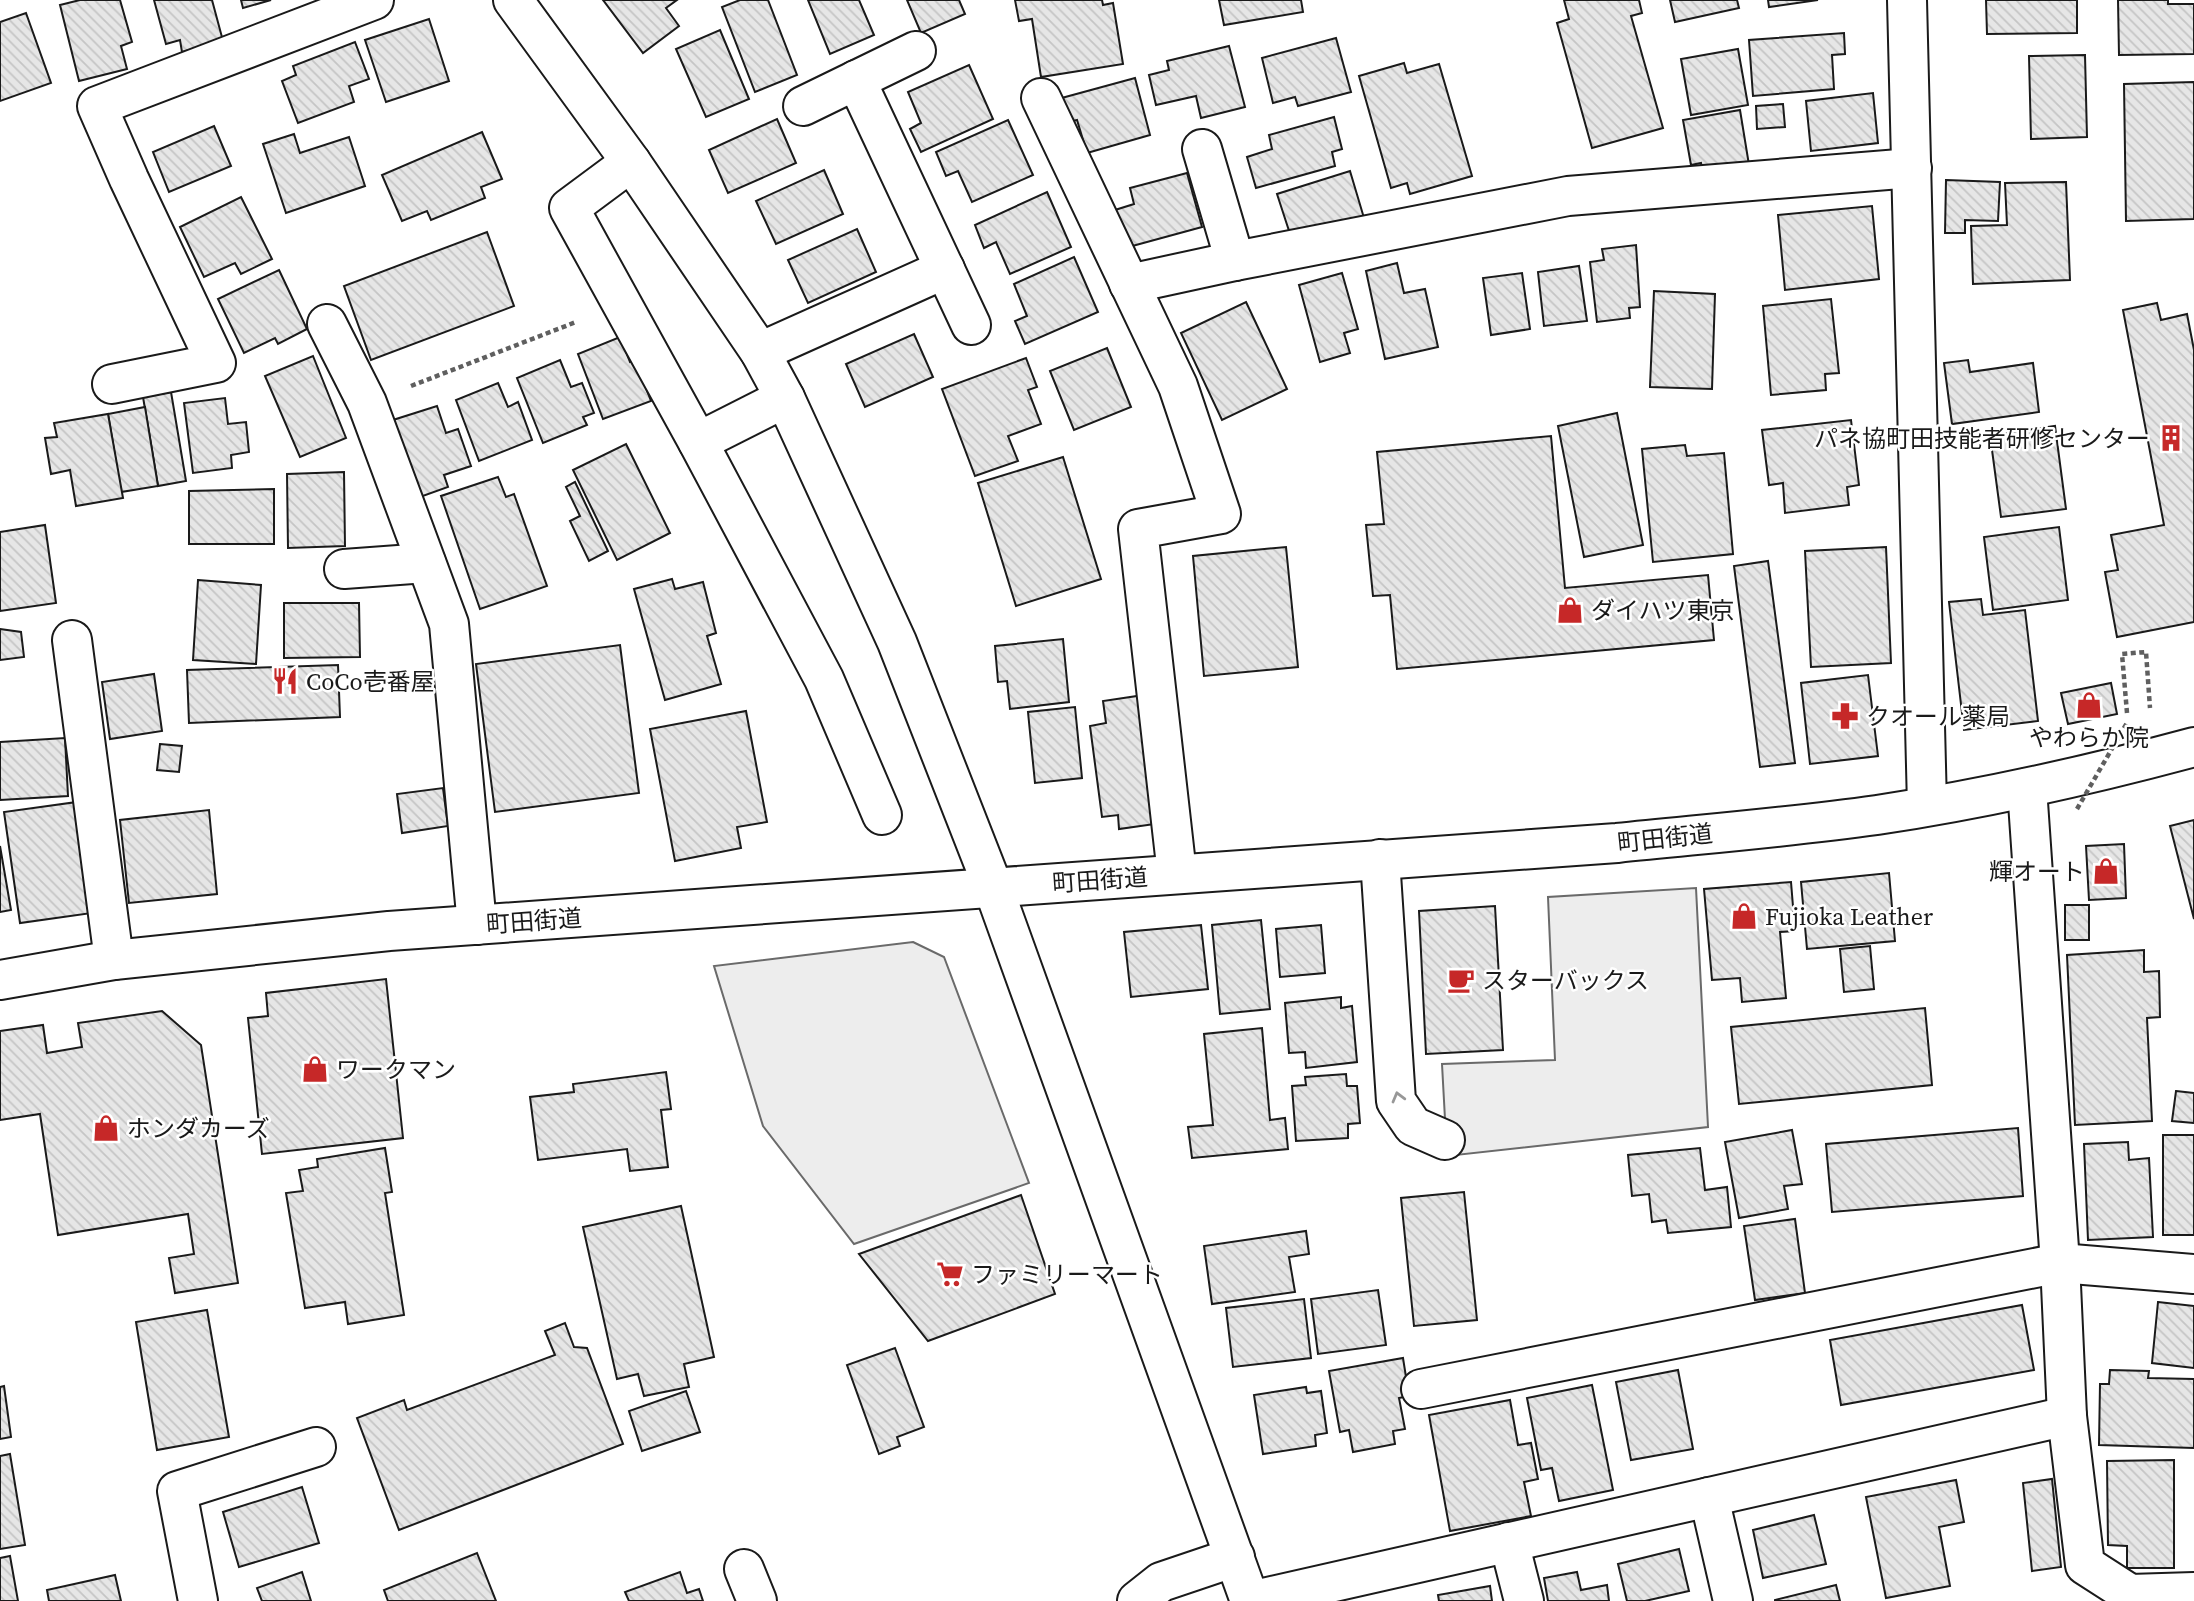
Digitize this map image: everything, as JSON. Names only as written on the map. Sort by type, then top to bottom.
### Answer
[{"type":"street","points":[[112,384],[216,363],[97,106],[374,0]]},
{"type":"street","points":[[513,0],[631,162],[760,352],[785,398],[897,642],[993,887],[1250,1601],[2067,1416]]},
{"type":"street","points":[[1907,0],[1927,806]]},
{"type":"street","points":[[803,106],[916,51]]},
{"type":"street","points":[[856,80],[971,325]]},
{"type":"street","points":[[1041,98],[1178,386],[1221,514],[1138,529],[1177,874]]},
{"type":"street","points":[[1202,149],[1235,261]]},
{"type":"street","points":[[631,162],[569,208],[824,678],[882,815]]},
{"type":"street","points":[[1129,284],[1567,196],[1912,168]]},
{"type":"street","points":[[760,352],[945,269]]},
{"type":"street","points":[[327,324],[367,403],[449,624],[477,925]]},
{"type":"street","points":[[698,442],[785,398]]},
{"type":"street","points":[[344,569],[426,563]]},
{"type":"street","points":[[72,640],[114,960]]},
{"type":"street","name":"町田街道","points":[[0,980],[114,960],[389,931],[1617,843],[1865,816],[1927,806],[2027,788],[2194,747]]},
{"type":"street","points":[[2027,788],[2060,1263],[2067,1416],[2085,1565],[2130,1598],[2194,1592]]},
{"type":"street","points":[[1380,859],[1396,1101],[1413,1126],[1446,1140]]},
{"type":"street","points":[[1421,1389],[2060,1263],[2194,1274]]},
{"type":"street","points":[[198,1601],[177,1491],[316,1447]]},
{"type":"street","points":[[1709,1497],[1733,1601]]},
{"type":"street","points":[[1509,1542],[1524,1601]]},
{"type":"street","points":[[1137,1601],[1161,1583],[1235,1557]]},
{"type":"path","points":[[367,403],[622,304]]},
{"type":"path","points":[[2077,809],[2128,721],[2122,654],[2146,652],[2155,757]]},
{"type":"shaded area","points":[[1696,888],[1708,1127],[1447,1156],[1442,1064],[1555,1060],[1548,897]]},
{"type":"shaded area","points":[[913,942],[944,957],[1029,1183],[854,1244],[763,1126],[714,966]]},
{"type":"building","points":[[80,0],[120,0],[132,42],[121,46],[127,69],[79,81],[60,5]]},
{"type":"building","points":[[154,0],[212,0],[223,41],[182,52],[180,40],[166,44]]},
{"type":"building","points":[[241,0],[271,0],[243,8]]},
{"type":"building","points":[[603,0],[677,0],[666,8],[679,26],[643,53]]},
{"type":"building","points":[[740,0],[768,0],[797,75],[755,92],[722,7]]},
{"type":"building","points":[[808,0],[859,0],[874,35],[830,54]]},
{"type":"building","points":[[907,0],[959,0],[965,14],[921,33]]},
{"type":"building","points":[[1015,0],[1102,0],[1103,5],[1113,3],[1123,64],[1041,77],[1032,19],[1019,21]]},
{"type":"building","points":[[1219,0],[1301,0],[1303,12],[1224,25]]},
{"type":"building","points":[[1564,0],[1639,0],[1642,13],[1631,16],[1663,128],[1592,148],[1557,23],[1569,19]]},
{"type":"building","points":[[1670,0],[1737,0],[1739,8],[1675,22]]},
{"type":"building","points":[[1768,0],[1818,0],[1769,7]]},
{"type":"building","points":[[1986,0],[2077,0],[2077,33],[1987,34]]},
{"type":"building","points":[[2118,0],[2168,0],[2168,4],[2194,4],[2194,54],[2119,55]]},
{"type":"building","points":[[26,13],[51,83],[0,101],[0,22]]},
{"type":"building","points":[[429,19],[449,81],[386,102],[365,40]]},
{"type":"building","points":[[720,30],[749,99],[706,117],[676,49]]},
{"type":"building","points":[[1844,33],[1845,54],[1832,55],[1834,89],[1753,96],[1749,40]]},
{"type":"building","points":[[1336,38],[1351,92],[1298,106],[1295,97],[1273,103],[1262,58]]},
{"type":"building","points":[[355,42],[369,79],[349,86],[354,102],[298,123],[282,81],[296,75],[293,66]]},
{"type":"building","points":[[1229,46],[1245,107],[1201,118],[1196,96],[1156,105],[1149,75],[1169,70],[1167,61]]},
{"type":"building","points":[[1738,49],[1748,105],[1691,115],[1681,59]]},
{"type":"building","points":[[2085,55],[2087,137],[2031,139],[2029,56]]},
{"type":"building","points":[[1404,63],[1407,73],[1439,64],[1472,176],[1410,194],[1407,183],[1391,188],[1359,76]]},
{"type":"building","points":[[969,65],[993,119],[921,152],[910,129],[921,123],[908,92]]},
{"type":"building","points":[[1135,78],[1150,135],[1087,153],[1077,120],[1065,123],[1058,99]]},
{"type":"building","points":[[2194,82],[2194,219],[2126,221],[2124,84]]},
{"type":"building","points":[[1873,93],[1878,143],[1811,151],[1806,101]]},
{"type":"building","points":[[1783,104],[1785,127],[1757,129],[1756,106]]},
{"type":"building","points":[[1740,110],[1749,165],[1703,173],[1701,163],[1691,165],[1683,120]]},
{"type":"building","points":[[1334,117],[1342,149],[1332,152],[1335,166],[1256,188],[1247,157],[1272,149],[1269,135]]},
{"type":"building","points":[[777,119],[796,163],[728,193],[709,150]]},
{"type":"building","points":[[1008,120],[1033,175],[972,202],[958,171],[946,176],[936,152]]},
{"type":"building","points":[[214,126],[231,166],[169,192],[153,152]]},
{"type":"building","points":[[482,132],[502,179],[481,187],[485,198],[431,220],[427,211],[402,221],[382,175]]},
{"type":"building","points":[[294,134],[300,153],[349,137],[365,186],[286,213],[263,144]]},
{"type":"building","points":[[824,170],[843,214],[776,244],[756,201]]},
{"type":"building","points":[[1350,171],[1364,218],[1292,240],[1277,194]]},
{"type":"building","points":[[1187,173],[1202,227],[1125,248],[1115,210],[1134,204],[1130,188]]},
{"type":"building","points":[[1946,180],[2000,182],[1998,221],[1965,220],[1965,233],[1945,233]]},
{"type":"building","points":[[2066,182],[2070,280],[1973,284],[1971,226],[2007,225],[2005,183]]},
{"type":"building","points":[[1047,192],[1071,247],[1010,274],[996,242],[984,248],[975,225]]},
{"type":"building","points":[[241,197],[272,259],[241,274],[235,263],[204,277],[180,227]]},
{"type":"building","points":[[1872,206],[1879,279],[1785,290],[1778,215]]},
{"type":"building","points":[[857,229],[876,272],[808,303],[788,260]]},
{"type":"building","points":[[487,232],[514,306],[371,360],[344,286]]},
{"type":"building","points":[[1636,245],[1640,307],[1629,308],[1630,318],[1597,322],[1590,262],[1604,260],[1602,249]]},
{"type":"building","points":[[1074,257],[1098,312],[1025,344],[1015,321],[1027,316],[1014,284]]},
{"type":"building","points":[[1397,263],[1404,293],[1425,289],[1438,347],[1385,359],[1366,271]]},
{"type":"building","points":[[1579,266],[1587,321],[1544,326],[1538,272]]},
{"type":"building","points":[[279,270],[307,329],[278,344],[275,338],[244,353],[218,299]]},
{"type":"building","points":[[1342,273],[1358,329],[1344,333],[1350,353],[1320,362],[1299,285]]},
{"type":"building","points":[[1522,273],[1530,329],[1491,335],[1483,278]]},
{"type":"building","points":[[1654,291],[1715,294],[1712,389],[1650,387]]},
{"type":"building","points":[[1831,299],[1839,373],[1825,374],[1826,390],[1771,395],[1763,306]]},
{"type":"building","points":[[1246,302],[1287,389],[1222,420],[1181,333]]},
{"type":"building","name":"パネ協町田技能者研修センター","points":[[2157,303],[2161,320],[2187,314],[2194,350],[2194,622],[2117,637],[2105,572],[2118,570],[2111,535],[2164,525],[2123,310]]},
{"type":"building","points":[[914,334],[933,377],[865,407],[846,364]]},
{"type":"building","points":[[620,337],[630,362],[635,360],[651,401],[603,419],[578,354]]},
{"type":"building","points":[[1107,348],[1131,407],[1074,430],[1050,371]]},
{"type":"building","points":[[313,356],[346,438],[300,457],[265,376]]},
{"type":"building","points":[[1026,358],[1037,387],[1028,390],[1041,424],[1008,436],[1018,461],[975,476],[942,389]]},
{"type":"building","points":[[560,360],[571,387],[582,383],[594,413],[583,417],[587,425],[543,443],[517,378]]},
{"type":"building","points":[[1968,360],[1970,372],[2033,363],[2039,412],[1952,424],[1944,363]]},
{"type":"building","points":[[498,383],[508,407],[518,402],[532,440],[479,461],[456,400]]},
{"type":"building","points":[[171,392],[186,481],[158,486],[143,397]]},
{"type":"building","points":[[225,398],[228,424],[246,422],[249,452],[231,455],[232,468],[193,473],[184,403]]},
{"type":"building","points":[[437,406],[446,433],[458,429],[471,466],[444,475],[448,487],[420,497],[393,420]]},
{"type":"building","points":[[145,407],[158,486],[121,492],[108,414]]},
{"type":"building","points":[[1617,413],[1643,545],[1584,557],[1558,426]]},
{"type":"building","points":[[108,414],[123,498],[76,506],[70,470],[51,474],[45,438],[57,437],[54,423]]},
{"type":"building","points":[[1851,420],[1859,485],[1847,487],[1849,505],[1785,513],[1783,483],[1769,485],[1762,430]]},
{"type":"building","points":[[2055,426],[2066,509],[2001,517],[1990,435]]},
{"type":"building","points":[[1551,436],[1565,588],[1708,575],[1714,640],[1397,669],[1390,595],[1373,596],[1366,525],[1384,524],[1377,452]]},
{"type":"building","points":[[626,444],[670,533],[617,560],[573,470]]},
{"type":"building","points":[[1685,445],[1687,456],[1724,453],[1733,554],[1653,562],[1642,449]]},
{"type":"building","points":[[1063,457],[1101,579],[1016,606],[978,483]]},
{"type":"building","points":[[344,472],[345,546],[288,548],[287,474]]},
{"type":"building","points":[[498,477],[506,497],[514,494],[547,586],[480,609],[441,496]]},
{"type":"building","points":[[575,482],[608,551],[589,561],[570,521],[580,516],[566,487]]},
{"type":"building","points":[[274,489],[274,544],[189,544],[189,491]]},
{"type":"building","points":[[45,525],[56,603],[0,611],[0,532]]},
{"type":"building","points":[[2059,527],[2068,600],[1993,610],[1984,537]]},
{"type":"building","points":[[1286,547],[1298,667],[1204,676],[1193,556]]},
{"type":"building","points":[[1886,547],[1891,663],[1811,667],[1805,551]]},
{"type":"building","points":[[1768,561],[1795,763],[1760,767],[1734,566]]},
{"type":"building","points":[[672,579],[675,589],[703,582],[716,633],[707,636],[721,684],[665,700],[634,589]]},
{"type":"building","points":[[198,580],[261,585],[256,664],[193,660]]},
{"type":"building","points":[[1981,599],[1983,615],[2025,610],[2038,721],[1964,730],[1949,602]]},
{"type":"building","points":[[284,603],[359,603],[360,657],[284,658]]},
{"type":"building","points":[[0,629],[21,632],[24,657],[0,660]]},
{"type":"building","points":[[1063,639],[1069,702],[1010,709],[1007,681],[998,682],[995,646]]},
{"type":"building","points":[[620,645],[639,793],[495,812],[476,664]]},
{"type":"building","points":[[338,665],[340,717],[189,723],[187,670]]},
{"type":"building","points":[[154,674],[162,731],[110,739],[102,682]]},
{"type":"building","points":[[1868,675],[1878,756],[1810,764],[1801,683]]},
{"type":"building","points":[[2111,683],[2117,714],[2068,724],[2061,693]]},
{"type":"building","points":[[1144,695],[1162,823],[1119,829],[1118,815],[1102,817],[1090,726],[1106,723],[1103,701]]},
{"type":"building","points":[[1075,707],[1082,778],[1035,783],[1028,712]]},
{"type":"building","points":[[746,711],[767,822],[737,827],[741,848],[675,861],[650,729]]},
{"type":"building","points":[[65,738],[68,796],[0,800],[0,742]]},
{"type":"building","points":[[160,744],[182,746],[179,772],[157,770]]},
{"type":"building","points":[[443,788],[448,826],[402,833],[397,794]]},
{"type":"building","points":[[77,802],[92,913],[20,923],[4,812]]},
{"type":"building","points":[[209,810],[217,894],[129,903],[120,820]]},
{"type":"building","points":[[2194,820],[2194,919],[2170,826]]},
{"type":"building","points":[[2124,844],[2126,898],[2089,900],[2086,846]]},
{"type":"building","points":[[0,846],[11,910],[0,912]]},
{"type":"building","points":[[1889,873],[1895,941],[1807,949],[1801,882]]},
{"type":"building","points":[[1791,882],[1795,931],[1780,932],[1786,998],[1742,1002],[1740,978],[1712,980],[1704,889]]},
{"type":"building","points":[[2065,905],[2089,905],[2089,940],[2065,940]]},
{"type":"building","name":"スターバックス","points":[[1495,906],[1503,1050],[1426,1054],[1419,911]]},
{"type":"building","points":[[1261,920],[1270,1009],[1220,1014],[1212,925]]},
{"type":"building","points":[[1201,925],[1208,989],[1131,997],[1124,932]]},
{"type":"building","points":[[1321,925],[1325,973],[1280,977],[1276,929]]},
{"type":"building","points":[[1870,946],[1874,989],[1844,992],[1840,949]]},
{"type":"building","points":[[2144,950],[2144,972],[2159,971],[2160,1017],[2147,1018],[2152,1121],[2075,1125],[2067,955]]},
{"type":"building","points":[[386,979],[403,1138],[262,1154],[248,1018],[268,1016],[266,993]]},
{"type":"building","points":[[1341,997],[1341,1008],[1352,1006],[1357,1062],[1306,1068],[1305,1052],[1289,1053],[1285,1003]]},
{"type":"building","points":[[1925,1008],[1932,1085],[1739,1104],[1731,1027]]},
{"type":"building","points":[[162,1011],[201,1045],[238,1283],[175,1293],[169,1258],[194,1254],[188,1214],[58,1235],[40,1114],[0,1120],[0,1031],[43,1025],[47,1053],[82,1047],[78,1023]]},
{"type":"building","points":[[1262,1028],[1270,1120],[1285,1118],[1288,1149],[1192,1158],[1188,1127],[1213,1125],[1204,1034]]},
{"type":"building","points":[[666,1072],[671,1109],[661,1110],[668,1167],[630,1171],[627,1149],[538,1160],[530,1097],[574,1092],[573,1084]]},
{"type":"building","points":[[1346,1074],[1347,1086],[1357,1086],[1360,1123],[1348,1124],[1348,1138],[1296,1141],[1292,1086],[1306,1085],[1305,1077]]},
{"type":"building","points":[[2176,1091],[2194,1093],[2194,1123],[2172,1121]]},
{"type":"building","points":[[2018,1128],[2023,1196],[1832,1212],[1826,1144]]},
{"type":"building","points":[[1792,1130],[1802,1184],[1784,1186],[1788,1209],[1739,1218],[1725,1142]]},
{"type":"building","points":[[2163,1135],[2194,1135],[2194,1235],[2163,1235]]},
{"type":"building","points":[[2128,1142],[2129,1160],[2149,1158],[2153,1237],[2088,1240],[2084,1144]]},
{"type":"building","points":[[385,1148],[392,1192],[385,1193],[404,1315],[348,1324],[345,1302],[305,1308],[286,1193],[303,1191],[299,1170],[318,1167],[317,1159]]},
{"type":"building","points":[[1700,1148],[1705,1190],[1727,1187],[1731,1227],[1668,1233],[1666,1220],[1652,1222],[1649,1194],[1632,1196],[1628,1155]]},
{"type":"building","points":[[1464,1192],[1477,1320],[1414,1326],[1401,1198]]},
{"type":"building","points":[[1021,1195],[1055,1294],[928,1341],[859,1254]]},
{"type":"building","points":[[681,1206],[714,1357],[684,1364],[689,1387],[644,1396],[638,1374],[617,1379],[583,1227]]},
{"type":"building","points":[[1795,1219],[1805,1293],[1755,1300],[1744,1226]]},
{"type":"building","points":[[1306,1231],[1309,1254],[1289,1257],[1295,1292],[1212,1304],[1204,1246]]},
{"type":"building","points":[[1378,1290],[1386,1345],[1318,1354],[1311,1299]]},
{"type":"building","points":[[1304,1299],[1311,1358],[1233,1367],[1226,1308]]},
{"type":"building","points":[[2158,1302],[2194,1306],[2194,1368],[2152,1363]]},
{"type":"building","points":[[2022,1305],[2034,1370],[1841,1405],[1830,1340]]},
{"type":"building","points":[[207,1310],[229,1437],[157,1450],[136,1322]]},
{"type":"building","points":[[565,1323],[574,1347],[587,1348],[623,1444],[399,1530],[357,1418],[404,1400],[407,1410],[555,1355],[545,1331]]},
{"type":"building","points":[[895,1348],[924,1427],[897,1437],[900,1446],[879,1454],[847,1365]]},
{"type":"building","points":[[1403,1358],[1409,1396],[1399,1398],[1405,1429],[1393,1431],[1395,1444],[1353,1452],[1349,1430],[1340,1432],[1329,1371]]},
{"type":"building","points":[[1678,1370],[1693,1449],[1631,1460],[1616,1382]]},
{"type":"building","points":[[2110,1370],[2149,1371],[2148,1378],[2194,1379],[2194,1448],[2099,1445],[2100,1384],[2109,1384]]},
{"type":"building","points":[[1592,1385],[1613,1490],[1559,1501],[1552,1468],[1541,1470],[1527,1398]]},
{"type":"building","points":[[4,1386],[11,1437],[0,1439],[0,1387]]},
{"type":"building","points":[[1306,1387],[1307,1393],[1321,1391],[1327,1433],[1315,1435],[1316,1446],[1263,1454],[1254,1395]]},
{"type":"building","points":[[686,1391],[700,1432],[642,1451],[629,1411]]},
{"type":"building","points":[[1510,1400],[1518,1445],[1531,1443],[1538,1479],[1524,1482],[1531,1516],[1450,1531],[1429,1415]]},
{"type":"building","points":[[10,1454],[25,1545],[0,1549],[0,1456]]},
{"type":"building","points":[[2174,1460],[2174,1568],[2127,1568],[2127,1546],[2108,1545],[2107,1461]]},
{"type":"building","points":[[2052,1479],[2061,1567],[2032,1571],[2023,1483]]},
{"type":"building","points":[[1956,1480],[1964,1522],[1939,1527],[1950,1586],[1886,1598],[1866,1497]]},
{"type":"building","points":[[302,1487],[319,1543],[239,1567],[223,1512]]},
{"type":"building","points":[[1814,1515],[1826,1564],[1763,1578],[1753,1530]]},
{"type":"building","points":[[1679,1549],[1689,1591],[1645,1601],[1627,1601],[1618,1564]]},
{"type":"building","points":[[477,1553],[496,1601],[388,1601],[384,1590]]},
{"type":"building","points":[[10,1556],[18,1601],[0,1601],[0,1558]]},
{"type":"building","points":[[302,1572],[311,1601],[262,1601],[257,1588]]},
{"type":"building","points":[[680,1572],[687,1593],[699,1589],[703,1601],[629,1601],[625,1592]]},
{"type":"building","points":[[1577,1572],[1581,1590],[1607,1585],[1609,1601],[1548,1601],[1544,1578]]},
{"type":"building","points":[[115,1575],[121,1601],[49,1601],[47,1590]]},
{"type":"building","points":[[1836,1585],[1840,1601],[1775,1601],[1775,1600]]},
{"type":"building","points":[[1490,1586],[1492,1601],[1439,1601],[1438,1595]]},
{"type":"place","name":"パネ協町田技能者研修センター","points":[[2171,438]]},
{"type":"place","name":"ダイハツ東京","points":[[1570,610]]},
{"type":"place","name":"CoCo壱番屋","points":[[285,681]]},
{"type":"place","name":"やわらか院","points":[[2089,705]]},
{"type":"place","name":"クオール薬局","points":[[1845,716]]},
{"type":"place","name":"輝オート","points":[[2106,871]]},
{"type":"place","name":"Fujioka Leather","points":[[1744,916]]},
{"type":"place","name":"スターバックス","points":[[1461,980]]},
{"type":"place","name":"ワークマン","points":[[315,1069]]},
{"type":"place","name":"ホンダカーズ","points":[[106,1128]]},
{"type":"place","name":"ファミリーマート","points":[[950,1274]]}]
